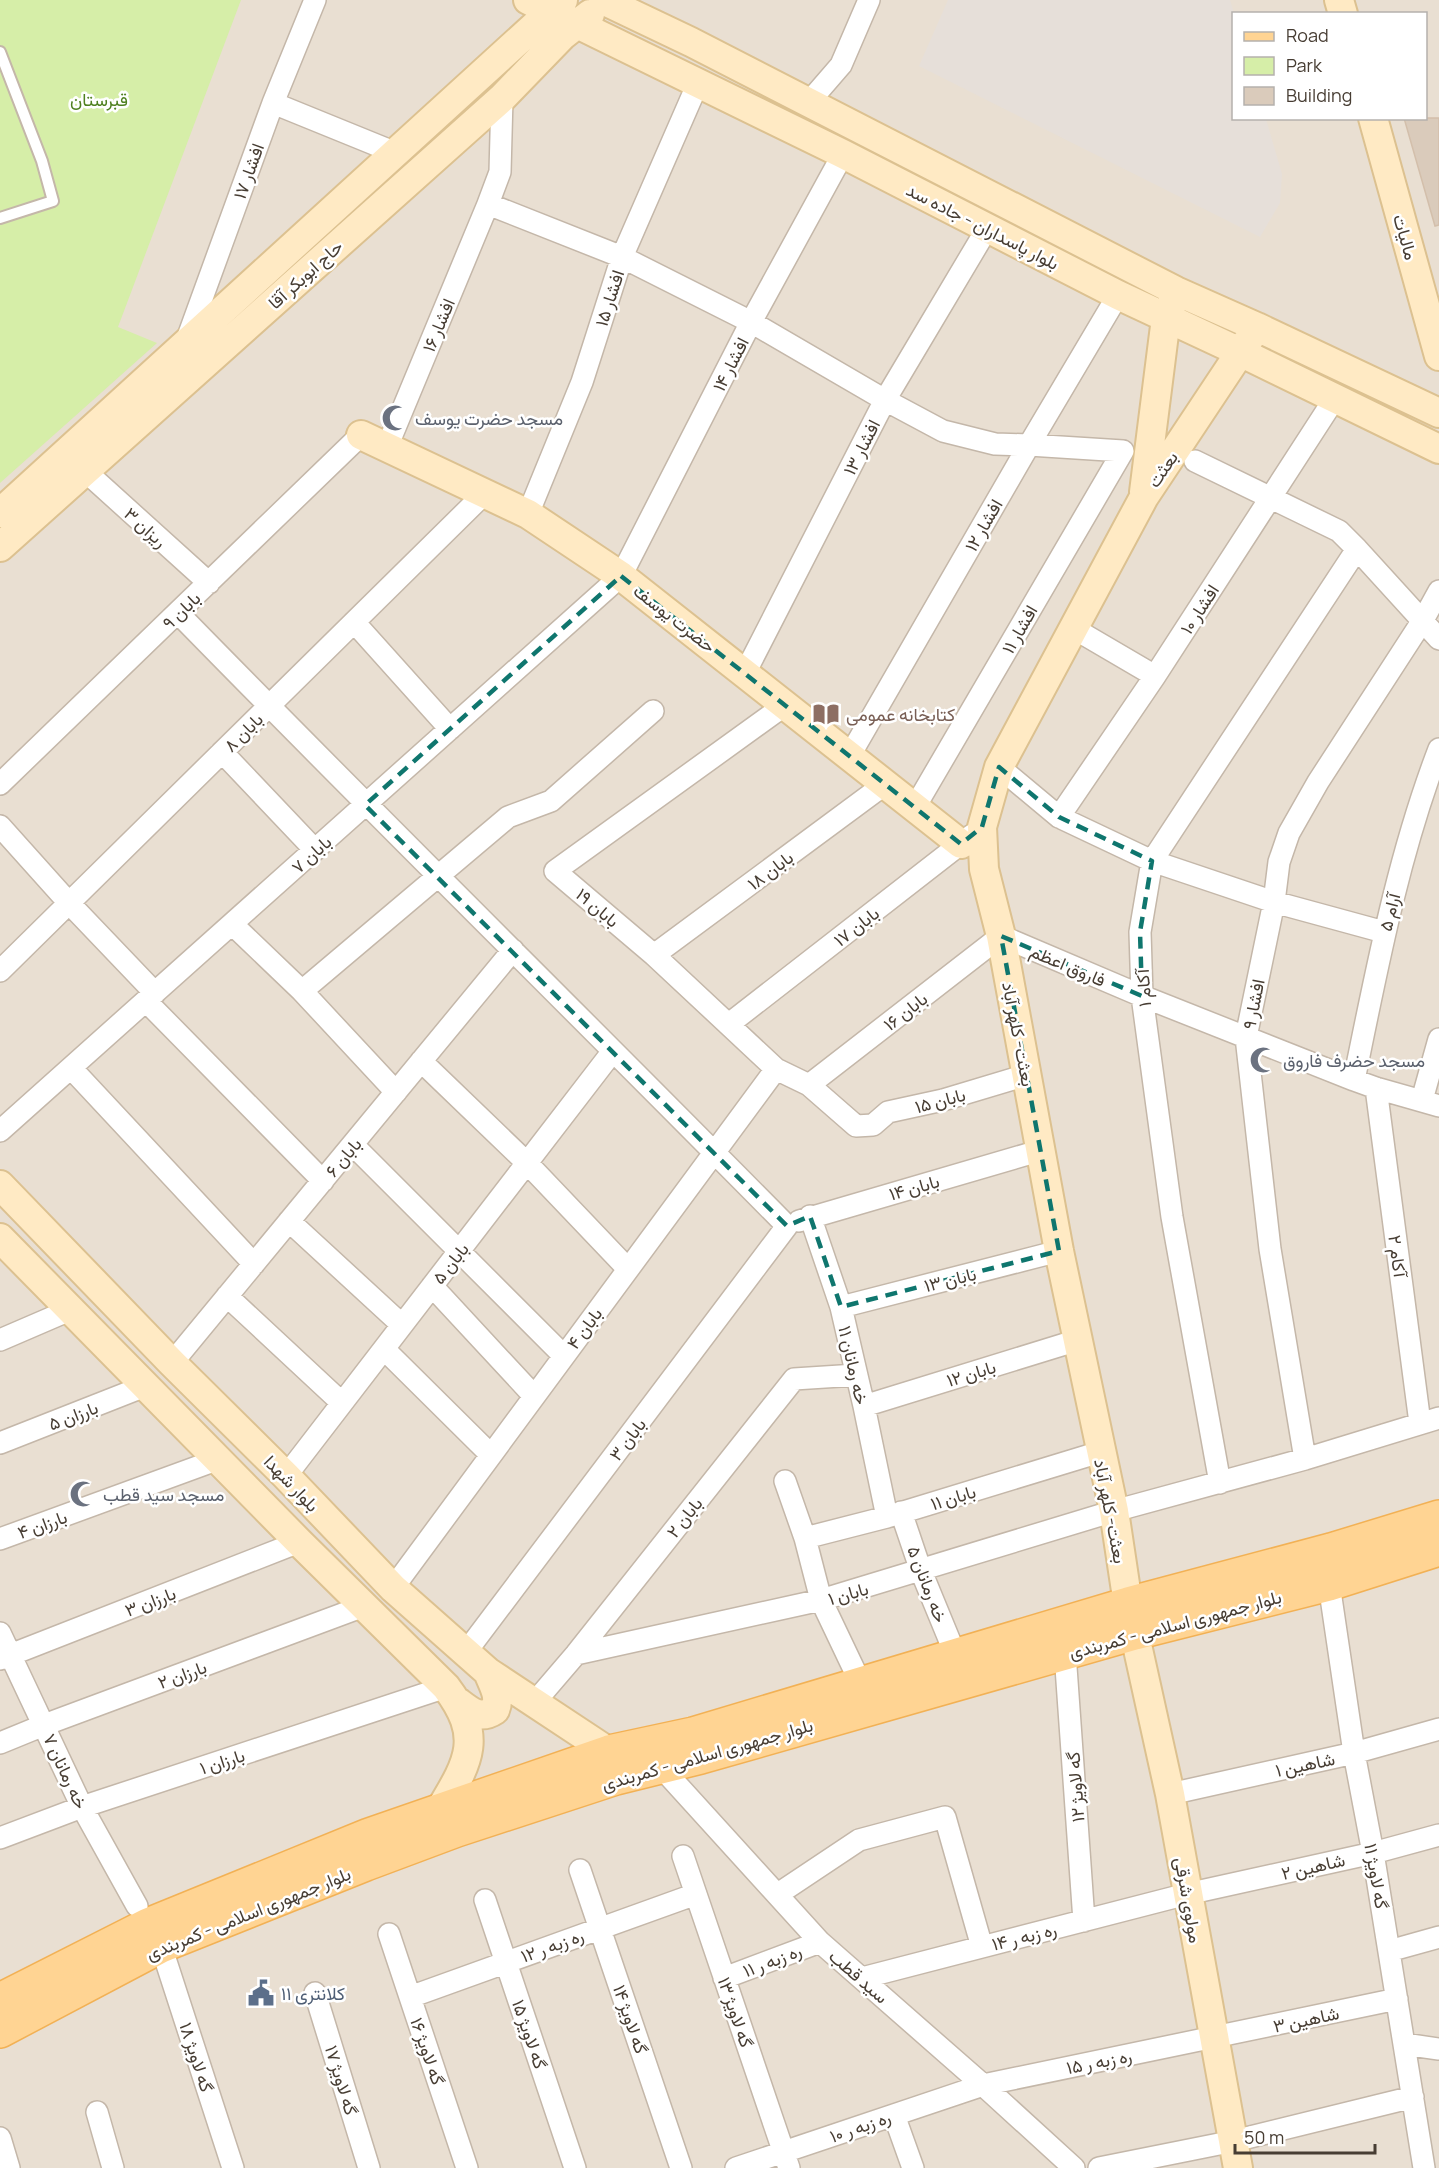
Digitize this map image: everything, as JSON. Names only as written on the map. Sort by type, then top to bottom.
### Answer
[{"type":"main road","name":"بلوار پاسداران - جاده سد","points":[[606,1],[809,102],[1176,291],[1439,414]]},
{"type":"main road","name":"حاج ابوبکر آقا","points":[[0,513],[554,9],[606,1]]},
{"type":"main road","name":"بلوار پاسداران - جاده سد","points":[[554,9],[698,84],[988,227],[1118,295],[1439,449]]},
{"type":"main road","name":"حاج ابوبکر آقا","points":[[0,547],[502,98],[562,36],[554,9]]},
{"type":"main road","name":"مالیات","points":[[1373,120],[1439,356]]},
{"type":"main road","name":"بعثت","points":[[1144,497],[1166,318],[1176,291]]},
{"type":"main road","name":"بعثت","points":[[1144,497],[1257,327]]},
{"type":"main road","name":"حضرت یوسف","points":[[361,435],[528,514],[621,576],[915,807],[972,835]]},
{"type":"main road","name":"بعثت- کلهر آباد","points":[[1132,1618],[1114,1511],[1059,1251],[1001,936],[984,869],[972,835],[999,767],[1144,497]]},
{"type":"main road","name":"بلوار شهدا","points":[[0,1185],[393,1588],[488,1672],[534,1703],[613,1765]]},
{"type":"main road","name":"بلوار شهدا","points":[[0,1238],[452,1695],[469,1732],[470,1749],[458,1780],[441,1808]]},
{"type":"main road","name":"بلوار جمهوری اسلامی - کمربندی","points":[[0,2000],[148,1925],[369,1834],[441,1808],[1065,1653],[1132,1618],[1439,1517]]},
{"type":"main road","name":"بلوار جمهوری اسلامی - کمربندی","points":[[0,2031],[161,1946],[447,1834],[613,1765],[661,1767],[697,1746],[861,1683],[956,1656],[1132,1618],[1329,1584],[1439,1549]]},
{"type":"main road","name":"مولوی شرقی","points":[[1132,1618],[1170,1794],[1236,2155]]},
{"type":"main road","points":[[452,1695],[473,1714],[483,1716],[495,1710],[498,1702],[497,1694],[488,1672]]},
{"type":"street","name":"افشار ۱۷","points":[[185,344],[273,103],[315,0]]},
{"type":"street","points":[[809,102],[841,65],[869,0]]},
{"type":"street","name":"افشار ۱۵","points":[[528,514],[582,382],[622,258],[698,84]]},
{"type":"street","name":"افشار ۱۶","points":[[387,447],[500,172],[502,98]]},
{"type":"street","points":[[273,103],[396,153]]},
{"type":"street","name":"افشار ۱۴","points":[[621,576],[751,322],[843,154]]},
{"type":"street","points":[[488,204],[622,258],[751,322],[943,431],[995,444],[1029,445]]},
{"type":"street","name":"افشار ۱۳","points":[[745,673],[885,400],[988,227]]},
{"type":"street","name":"افشار ۱۲","points":[[850,755],[1118,295]]},
{"type":"street","name":"افشار ۱۰","points":[[1059,817],[1155,676],[1335,398]]},
{"type":"street","name":"بابان ۹","points":[[0,783],[361,435]]},
{"type":"street","name":"افشار ۱۱","points":[[915,807],[1123,451],[1029,445]]},
{"type":"street","points":[[1195,461],[1270,500],[1339,531],[1439,639]]},
{"type":"street","name":"۳ ریزان","points":[[84,471],[209,583]]},
{"type":"street","name":"بابان ۸","points":[[0,971],[485,493]]},
{"type":"street","name":"آکام ۱","points":[[1220,1483],[1172,1217],[1142,996],[1140,932],[1152,861],[1357,549]]},
{"type":"street","name":"بابان ۷","points":[[0,1131],[621,576]]},
{"type":"street","name":"افشار ۹","points":[[1305,1460],[1270,1249],[1246,1037],[1274,902],[1279,862],[1290,833],[1318,782],[1423,620],[1439,591]]},
{"type":"street","points":[[178,613],[365,805],[440,877],[787,1226]]},
{"type":"street","points":[[354,622],[450,729]]},
{"type":"street","points":[[1073,628],[1155,676]]},
{"type":"street","name":"بابان ۱۹","points":[[785,705],[555,871],[654,955],[776,1069],[809,1085],[856,1126]]},
{"type":"street","points":[[302,991],[440,877],[508,817],[551,801],[653,711]]},
{"type":"street","name":"آرام ۵","points":[[1354,1080],[1390,903],[1421,796],[1439,748]]},
{"type":"street","points":[[222,752],[315,850]]},
{"type":"street","points":[[999,767],[1059,817],[1152,861],[1274,902],[1384,932]]},
{"type":"street","name":"بابان ۱۸","points":[[654,955],[885,784]]},
{"type":"street","points":[[0,826],[150,997],[323,1181]]},
{"type":"street","name":"بابان ۱۷","points":[[729,1024],[972,835]]},
{"type":"street","points":[[232,924],[302,991],[396,1092]]},
{"type":"street","name":"فاروق اعظم","points":[[1001,936],[1142,996],[1354,1080],[1430,1103]]},
{"type":"street","name":"بابان ۱۶","points":[[809,1085],[1001,936]]},
{"type":"street","name":"بابان ۶","points":[[172,1363],[513,950]]},
{"type":"street","points":[[1430,1103],[1439,1039]]},
{"type":"street","name":"بابان ۵","points":[[286,1476],[613,1051]]},
{"type":"street","points":[[421,1061],[527,1163],[628,1269]]},
{"type":"street","points":[[71,1068],[254,1264]]},
{"type":"street","name":"بابان ۴","points":[[393,1588],[776,1069]]},
{"type":"street","name":"بابان ۱۵","points":[[856,1126],[873,1125],[888,1112],[944,1100],[1026,1074]]},
{"type":"street","name":"آکام ۲","points":[[1376,1088],[1430,1420]]},
{"type":"street","points":[[352,1145],[564,1356]]},
{"type":"street","name":"بابان ۱۴","points":[[787,1226],[810,1216],[1042,1150]]},
{"type":"street","name":"خه رمانان ۱۱","points":[[810,1216],[841,1307],[856,1376],[894,1514]]},
{"type":"street","points":[[289,1221],[402,1325]]},
{"type":"street","name":"بابان ۳","points":[[466,1652],[787,1226]]},
{"type":"street","name":"بابان ۱۳","points":[[841,1307],[1059,1251]]},
{"type":"street","points":[[432,1286],[534,1396]]},
{"type":"street","points":[[227,1296],[342,1403]]},
{"type":"street","points":[[0,1340],[72,1309]]},
{"type":"street","name":"بابان ۱۲","points":[[864,1406],[1078,1340]]},
{"type":"street","points":[[384,1348],[491,1455]]},
{"type":"street","name":"بابان ۲","points":[[534,1703],[576,1654],[794,1379],[856,1376]]},
{"type":"street","name":"بارزان ۵","points":[[0,1443],[145,1386]]},
{"type":"street","name":"بابان ۱","points":[[576,1654],[821,1600],[1114,1511],[1305,1460],[1430,1420]]},
{"type":"street","name":"بابان ۱۱","points":[[805,1538],[894,1514],[1100,1452]]},
{"type":"street","name":"بارزان ۴","points":[[0,1539],[219,1459]]},
{"type":"street","points":[[785,1481],[805,1538],[821,1600],[861,1683]]},
{"type":"street","name":"خه رمانان ۵","points":[[894,1514],[921,1571],[956,1656]]},
{"type":"street","name":"بارزان ۳","points":[[6,1656],[299,1542]]},
{"type":"street","name":"گه لاویژ ۱۱","points":[[1329,1584],[1354,1754],[1373,1853],[1424,2168]]},
{"type":"street","name":"بارزان ۲","points":[[0,1743],[364,1606]]},
{"type":"street","name":"خه رمانان ۷","points":[[0,1633],[6,1656],[44,1725],[82,1807],[137,1906]]},
{"type":"street","name":"گه لاویژ ۱۲","points":[[1065,1653],[1084,1921]]},
{"type":"street","name":"بارزان ۱","points":[[0,1838],[82,1807],[452,1695]]},
{"type":"street","name":"شاهین ۱","points":[[1170,1794],[1354,1754],[1439,1729]]},
{"type":"street","name":"سید قطب","points":[[661,1767],[820,1942],[1074,2168]]},
{"type":"street","points":[[778,1894],[859,1840],[945,1816],[982,1947]]},
{"type":"street","name":"شاهین ۲","points":[[1187,1894],[1373,1853],[1439,1835]]},
{"type":"street","name":"گه لاویژ ۱۳","points":[[682,1856],[786,2160]]},
{"type":"street","name":"گه لاویژ ۱۴","points":[[580,1870],[681,2168]]},
{"type":"street","name":"ره زبه ر ۱۲","points":[[410,1997],[696,1894]]},
{"type":"street","name":"ره زبه ر ۱۴","points":[[862,1978],[1187,1894]]},
{"type":"street","name":"گه لاویژ ۱۵","points":[[485,1900],[575,2168]]},
{"type":"street","name":"۱۶ گه لاویژ","points":[[389,1934],[467,2168]]},
{"type":"street","points":[[1389,1951],[1439,1937]]},
{"type":"street","name":"ره زبه ر ۱۱","points":[[724,1978],[820,1942]]},
{"type":"street","name":"گه لاویژ ۱۸","points":[[161,1946],[233,2168]]},
{"type":"street","name":"گه لاویژ ۱۷","points":[[315,1993],[369,2168]]},
{"type":"street","name":"شاهین ۳","points":[[1214,2038],[1397,1999]]},
{"type":"street","name":"ره زبه ر ۱۵","points":[[983,2085],[1214,2038]]},
{"type":"street","points":[[1404,2044],[1439,2049]]},
{"type":"street","name":"ره زبه ر ۱۰","points":[[736,2168],[786,2160],[894,2115],[983,2085]]},
{"type":"street","points":[[1099,2168],[1236,2155],[1413,2097]]},
{"type":"street","points":[[97,2112],[113,2168]]},
{"type":"street","points":[[894,2115],[913,2168]]},
{"type":"street","points":[[0,2138],[9,2168]]},
{"type":"lane","points":[[0,52],[42,161],[53,201],[0,218]]},
{"type":"highlighted area","points":[[621,576],[961,844],[982,827],[999,767],[1059,817],[1152,861],[1140,932],[1142,996],[1001,936],[1059,1251],[841,1307],[810,1216],[787,1226],[365,805]]},
{"type":"shaded area","points":[[0,0],[1439,0],[1439,2168],[0,2168]]},
{"type":"shaded area","points":[[948,0],[1230,0],[1234,12],[1232,120],[1266,120],[1282,174],[1280,203],[1260,237],[919,66]]},
{"type":"green space","name":"قبرستان","points":[[0,0],[241,0],[118,327],[157,343],[0,483]]},
{"type":"building","points":[[1439,118],[1439,225],[1435,226],[1405,120]]},
{"type":"place","name":"مسجد حضرت یوسف","points":[[395,418]]},
{"type":"place","name":"کتابخانه عمومی","points":[[826,714]]},
{"type":"place","name":"مسجد حضرف فاروق","points":[[1263,1060]]},
{"type":"place","name":"مسجد سید قطب","points":[[83,1494]]},
{"type":"place","name":"کلانتری ۱۱","points":[[261,1993]]}]
